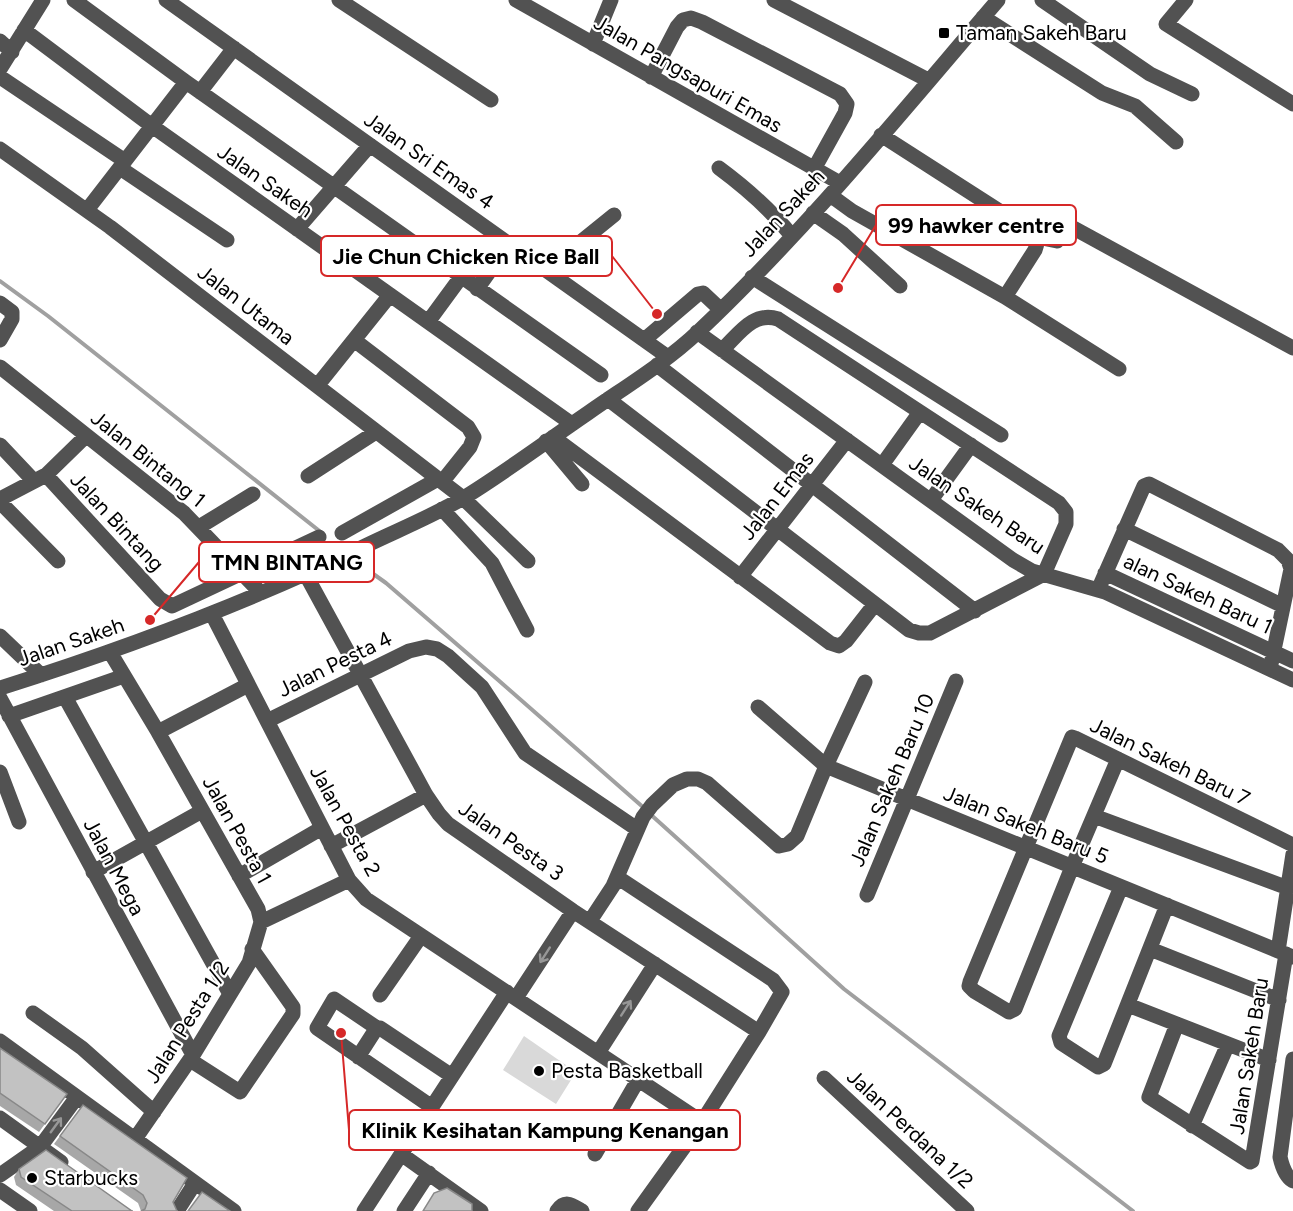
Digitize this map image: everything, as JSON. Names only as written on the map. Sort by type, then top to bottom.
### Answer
[{"type":"street","points":[[0,69],[43,0]]},
{"type":"street","points":[[74,0],[200,92],[601,375]]},
{"type":"street","name":"Jalan Sri Emas 4","points":[[166,0],[644,340],[663,361],[812,485],[975,611]]},
{"type":"street","points":[[339,0],[491,100]]},
{"type":"street","name":"Jalan Pangsapuri Emas","points":[[516,0],[814,169],[835,189],[852,211],[1005,297],[1119,369]]},
{"type":"street","points":[[593,44],[611,0]]},
{"type":"street","points":[[774,0],[928,80]]},
{"type":"street","name":"Jalan Sakeh","points":[[0,688],[212,614],[306,575],[463,498],[572,424],[663,361],[697,332],[835,189],[998,0]]},
{"type":"street","points":[[1041,0],[1145,70],[1192,94]]},
{"type":"street","points":[[1186,0],[1166,24],[1293,104]]},
{"type":"street","points":[[983,17],[1102,93],[1135,106],[1176,142]]},
{"type":"street","points":[[651,77],[677,27],[682,20],[691,18],[702,21],[840,94],[848,104],[845,113],[814,169]]},
{"type":"street","name":"Jalan Sakeh","points":[[24,30],[152,126],[572,424]]},
{"type":"street","points":[[0,41],[12,52]]},
{"type":"street","points":[[200,92],[234,48]]},
{"type":"street","points":[[0,77],[227,240]]},
{"type":"street","points":[[87,210],[186,82]]},
{"type":"street","points":[[881,135],[1037,237],[1057,241],[1068,225],[1293,348]]},
{"type":"street","points":[[297,229],[370,145]]},
{"type":"street","name":"Jalan Utama","points":[[0,149],[87,210],[463,498],[528,561]]},
{"type":"street","points":[[719,168],[744,186],[792,236]]},
{"type":"street","points":[[813,213],[843,234],[900,286]]},
{"type":"street","points":[[546,270],[614,215]]},
{"type":"street","points":[[1005,297],[1035,250],[1038,243],[1037,237]]},
{"type":"street","points":[[477,289],[509,244]]},
{"type":"street","points":[[428,322],[461,277]]},
{"type":"street","points":[[752,277],[1000,435]]},
{"type":"street","points":[[644,340],[698,294],[703,293],[720,309]]},
{"type":"street","points":[[317,386],[390,295]]},
{"type":"street","points":[[0,303],[12,312],[12,319],[0,340]]},
{"type":"street","points":[[608,399],[909,630],[930,633],[1044,574],[1066,524],[1066,512],[1059,503],[778,319],[767,315],[756,318],[722,350]]},
{"type":"street","name":"Jalan Sakeh Baru","points":[[697,332],[1013,560],[1032,571],[1098,590],[1293,680]]},
{"type":"street","points":[[342,533],[440,481],[470,447],[474,437],[468,427],[354,339]]},
{"type":"street","name":"Jalan Bintang 1","points":[[0,367],[184,513],[261,593]]},
{"type":"street","points":[[882,465],[920,412]]},
{"type":"street","points":[[308,476],[376,432]]},
{"type":"street","points":[[58,561],[0,501],[40,478],[86,436]]},
{"type":"street","points":[[549,439],[830,643],[839,646],[846,641],[875,604]]},
{"type":"street","points":[[549,439],[582,484]]},
{"type":"street","name":"Jalan Emas","points":[[740,577],[847,440]]},
{"type":"street","points":[[0,445],[40,478]]},
{"type":"street","points":[[930,500],[971,445]]},
{"type":"street","name":"Jalan Bintang","points":[[40,478],[167,604],[178,604],[319,537]]},
{"type":"street","points":[[1098,590],[1144,486],[1149,484],[1278,550],[1290,560],[1291,569],[1270,669]]},
{"type":"street","points":[[199,527],[253,494]]},
{"type":"street","points":[[442,509],[492,563],[527,630]]},
{"type":"street","points":[[1124,529],[1283,606]]},
{"type":"street","name":"alan Sakeh Baru 1","points":[[1105,573],[1293,661]]},
{"type":"street","name":"Jalan Pesta 3","points":[[306,575],[426,795],[448,825],[573,911],[759,1032]]},
{"type":"street","name":"Jalan Pesta 2","points":[[212,614],[349,880],[366,899],[702,1122]]},
{"type":"street","points":[[0,636],[41,675]]},
{"type":"street","name":"Jalan Pesta 4","points":[[267,721],[408,651],[426,647],[437,649],[482,687],[525,753],[644,817]]},
{"type":"street","name":"Jalan Pesta 1","points":[[110,651],[258,909],[261,922]]},
{"type":"street","points":[[9,716],[124,676]]},
{"type":"street","name":"Jalan Sakeh Baru 10","points":[[867,895],[956,681]]},
{"type":"street","points":[[590,921],[613,886],[644,817],[673,785],[687,778],[698,778],[707,783],[779,846],[788,844],[797,836],[865,682]]},
{"type":"street","points":[[158,732],[248,685]]},
{"type":"street","points":[[65,697],[230,994]]},
{"type":"street","name":"Jalan Mega","points":[[0,698],[191,1057]]},
{"type":"street","name":"Jalan Sakeh Baru 5","points":[[758,707],[826,766],[1286,954]]},
{"type":"street","name":"Jalan Sakeh Baru 7","points":[[1025,848],[1070,739],[1075,738],[1293,845]]},
{"type":"street","points":[[1025,848],[969,986],[1009,1012],[1015,1009],[1118,759]]},
{"type":"street","points":[[0,772],[19,822]]},
{"type":"street","points":[[332,846],[426,795]]},
{"type":"street","points":[[93,872],[202,811]]},
{"type":"street","points":[[1094,816],[1288,888]]},
{"type":"street","points":[[239,876],[322,828]]},
{"type":"street","name":"Jalan Sakeh Baru","points":[[1192,1126],[1250,1162],[1253,1158],[1286,954],[1288,888],[1293,854]]},
{"type":"street","points":[[617,877],[773,980],[781,994],[702,1122],[638,1211]]},
{"type":"street","points":[[261,922],[349,880]]},
{"type":"street","points":[[1121,887],[1059,1036],[1060,1043],[1098,1067],[1104,1064],[1167,905]]},
{"type":"street","points":[[364,1211],[452,1076],[573,911]]},
{"type":"street","name":"Jalan Pesta 1/2","points":[[135,1139],[191,1057],[249,963],[261,922]]},
{"type":"street","points":[[380,995],[421,936]]},
{"type":"street","points":[[191,1057],[240,1092],[293,1014],[293,1007],[252,949]]},
{"type":"street","points":[[1150,949],[1279,1000]]},
{"type":"street","points":[[598,1053],[655,964]]},
{"type":"street","points":[[432,1107],[319,1030],[317,1025],[334,999],[452,1076]]},
{"type":"street","points":[[1128,1005],[1269,1060]]},
{"type":"street","points":[[33,1013],[82,1048],[154,1112]]},
{"type":"street","points":[[1177,1024],[1149,1095],[1152,1100],[1192,1126],[1228,1044]]},
{"type":"street","points":[[358,1057],[377,1028]]},
{"type":"street","points":[[0,1041],[234,1211]]},
{"type":"street","points":[[1293,1059],[1280,1157],[1289,1179],[1293,1181]]},
{"type":"street","name":"Jalan Perdana 1/2","points":[[824,1078],[967,1211]]},
{"type":"street","points":[[596,1154],[638,1080]]},
{"type":"street","points":[[0,1175],[40,1147],[77,1097]]},
{"type":"street","points":[[0,1118],[77,1173]]},
{"type":"street","points":[[400,1154],[481,1211]]},
{"type":"street","points":[[404,1211],[429,1173]]},
{"type":"street","points":[[177,1211],[195,1183]]},
{"type":"street","points":[[0,1190],[30,1211]]},
{"type":"street","points":[[556,1211],[564,1204],[570,1203],[582,1211]]},
{"type":"shaded area","name":"Pesta Basketball","points":[[524,1036],[576,1072],[556,1104],[503,1070]]},
{"type":"building","points":[[0,1048],[67,1094],[45,1124],[0,1093]]},
{"type":"building","points":[[83,1105],[187,1178],[173,1202],[177,1211],[141,1211],[145,1209],[147,1203],[143,1195],[60,1136]]},
{"type":"building","points":[[46,1150],[132,1211],[72,1211],[21,1177],[19,1169]]},
{"type":"building","points":[[447,1188],[472,1204],[472,1211],[423,1211],[434,1193]]},
{"type":"building","points":[[202,1192],[230,1211],[188,1211]]},
{"type":"waterway","points":[[0,281],[48,316],[322,533]]},
{"type":"waterway","points":[[365,568],[386,583],[644,808]]},
{"type":"waterway","points":[[649,813],[844,989],[1133,1211]]},
{"type":"place","name":"Taman Sakeh Baru","points":[[944,33]]},
{"type":"place","name":"99 hawker centre","points":[[838,288]]},
{"type":"place","name":"Jie Chun Chicken Rice Ball","points":[[657,314]]},
{"type":"place","name":"TMN BINTANG","points":[[150,620]]},
{"type":"place","name":"Klinik Kesihatan Kampung Kenangan","points":[[341,1033]]},
{"type":"place","name":"Pesta Basketball","points":[[539,1071]]},
{"type":"place","name":"Starbucks","points":[[32,1178]]}]
